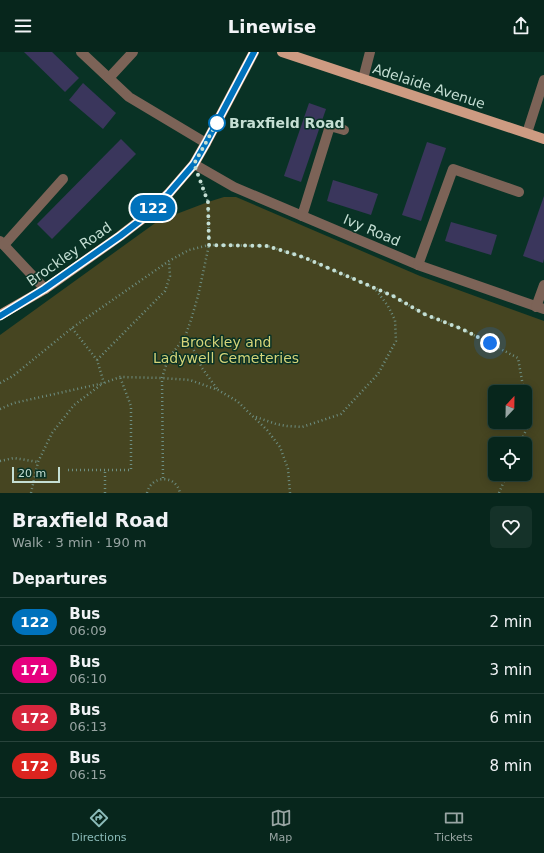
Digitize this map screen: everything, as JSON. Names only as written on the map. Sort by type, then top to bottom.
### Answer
[{"type":"main road","name":"Brockley Road","points":[[0,316],[44,289],[120,236],[146,216],[169,193],[194,164],[254,52]]},
{"type":"main road","name":"Adelaide Avenue","points":[[282,52],[544,139]]},
{"type":"street","points":[[81,52],[129,97],[206,143]]},
{"type":"street","points":[[109,78],[133,52]]},
{"type":"street","points":[[363,79],[370,52]]},
{"type":"street","points":[[527,133],[544,80]]},
{"type":"street","points":[[302,216],[330,126],[344,130]]},
{"type":"street","name":"Ivy Road","points":[[194,164],[234,187],[418,265],[540,308]]},
{"type":"street","points":[[418,265],[453,169],[519,192]]},
{"type":"street","points":[[44,289],[2,243],[63,179]]},
{"type":"street","points":[[540,308],[544,285]]},
{"type":"path","points":[[163,478],[162,378],[168,359],[185,337],[198,296],[209,245],[208,202],[194,164]]},
{"type":"path","points":[[0,383],[13,376],[72,328],[169,261],[189,250],[209,245],[267,246],[303,257],[393,296],[424,314],[462,329],[518,358],[523,385]]},
{"type":"path","points":[[97,360],[165,291],[170,276],[169,261]]},
{"type":"path","points":[[255,417],[282,425],[302,427],[341,414],[351,404],[378,374],[396,341],[395,320],[388,306],[375,289]]},
{"type":"path","points":[[72,328],[97,360],[104,383]]},
{"type":"path","points":[[185,337],[190,342],[202,368],[218,390]]},
{"type":"path","points":[[0,409],[14,403],[104,383],[120,377],[190,380],[218,390],[237,401],[267,430],[280,447],[288,470],[290,493]]},
{"type":"path","points":[[68,470],[131,470],[131,406],[120,377]]},
{"type":"path","points":[[31,493],[38,462],[52,433],[74,405],[104,383]]},
{"type":"path","points":[[0,461],[14,458],[38,462]]},
{"type":"path","points":[[105,470],[105,493]]},
{"type":"path","points":[[147,493],[152,484],[163,478],[176,484],[180,493]]},
{"type":"path","points":[[499,493],[504,481]]},
{"type":"green space","name":"Brockley and Ladywell Cemeteries","points":[[224,197],[236,197],[420,276],[544,321],[544,493],[0,493],[0,335],[158,221]]},
{"type":"building","points":[[24,52],[52,52],[79,78],[65,92]]},
{"type":"building","points":[[83,83],[116,113],[103,129],[69,100]]},
{"type":"building","points":[[309,103],[326,109],[301,182],[284,176]]},
{"type":"building","points":[[121,139],[136,154],[52,239],[37,224]]},
{"type":"building","points":[[427,142],[446,148],[421,221],[402,215]]},
{"type":"building","points":[[333,180],[378,194],[371,215],[327,201]]},
{"type":"building","points":[[544,196],[544,259],[543,263],[523,256]]},
{"type":"building","points":[[451,222],[497,235],[491,255],[445,241]]},
{"type":"bus line","name":"122","points":[[0,316],[44,289],[120,236],[146,216],[169,193],[194,164],[254,52]]},
{"type":"place","name":"Braxfield Road","points":[[217,123]]},
{"type":"route","points":[[217,123],[220,117],[194,164],[208,202],[209,245],[267,246],[303,257],[393,296],[424,314],[462,329],[490,343]]}]
